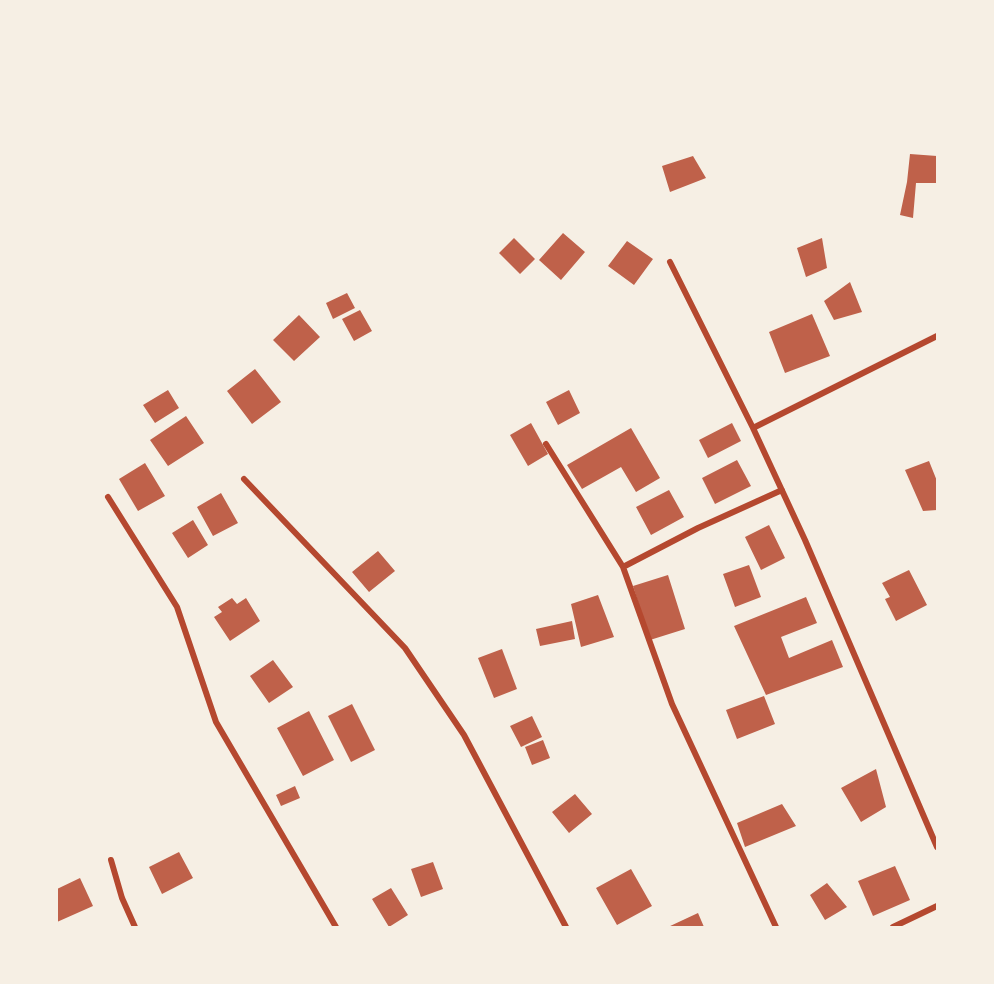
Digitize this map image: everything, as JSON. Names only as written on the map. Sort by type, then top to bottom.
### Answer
[{"type":"street","points":[[670,262],[782,489],[937,847]]},
{"type":"street","points":[[753,428],[937,336]]},
{"type":"street","points":[[546,444],[623,567],[672,704],[776,927]]},
{"type":"street","points":[[244,479],[405,648],[464,735],[566,927]]},
{"type":"street","points":[[623,567],[698,528],[782,489]]},
{"type":"street","points":[[108,497],[177,607],[216,722],[336,927]]},
{"type":"street","points":[[111,860],[122,898],[135,927]]},
{"type":"street","points":[[893,927],[937,906]]},
{"type":"building","points":[[910,154],[937,156],[937,183],[916,183],[913,218],[900,215]]},
{"type":"building","points":[[693,156],[706,178],[670,192],[662,166]]},
{"type":"building","points":[[563,233],[585,252],[561,280],[539,260]]},
{"type":"building","points":[[514,238],[535,259],[520,274],[499,253]]},
{"type":"building","points":[[822,238],[827,268],[806,277],[797,248]]},
{"type":"building","points":[[627,241],[653,259],[634,285],[608,266]]},
{"type":"building","points":[[850,282],[862,312],[834,320],[824,301]]},
{"type":"building","points":[[347,293],[355,308],[333,319],[326,303]]},
{"type":"building","points":[[360,310],[372,331],[354,341],[342,319]]},
{"type":"building","points":[[812,314],[830,356],[785,373],[769,332]]},
{"type":"building","points":[[299,315],[320,337],[294,361],[273,340]]},
{"type":"building","points":[[255,369],[281,402],[252,424],[227,391]]},
{"type":"building","points":[[168,390],[179,408],[155,423],[143,405]]},
{"type":"building","points":[[569,390],[580,413],[558,425],[546,402]]},
{"type":"building","points":[[186,416],[204,443],[168,466],[150,440]]},
{"type":"building","points":[[531,423],[548,454],[528,466],[510,435]]},
{"type":"building","points":[[732,423],[741,441],[708,458],[699,440]]},
{"type":"building","points":[[631,428],[660,478],[636,492],[621,467],[582,489],[567,465]]},
{"type":"building","points":[[737,460],[751,486],[715,504],[702,478]]},
{"type":"building","points":[[929,461],[937,481],[937,510],[923,511],[905,470]]},
{"type":"building","points":[[145,463],[165,496],[138,511],[119,479]]},
{"type":"building","points":[[669,490],[684,517],[651,535],[636,507]]},
{"type":"building","points":[[221,493],[238,523],[213,536],[197,507]]},
{"type":"building","points":[[193,520],[208,545],[188,558],[172,533]]},
{"type":"building","points":[[769,525],[785,558],[761,570],[745,537]]},
{"type":"building","points":[[378,551],[395,571],[369,592],[352,572]]},
{"type":"building","points":[[749,565],[761,597],[735,607],[723,574]]},
{"type":"building","points":[[909,570],[927,605],[896,621],[885,599],[890,597],[882,583]]},
{"type":"building","points":[[668,575],[685,629],[650,640],[633,586]]},
{"type":"building","points":[[598,595],[614,637],[581,647],[571,604]]},
{"type":"building","points":[[806,597],[817,623],[781,637],[789,658],[832,640],[843,667],[766,695],[734,626]]},
{"type":"building","points":[[232,598],[237,604],[246,598],[260,621],[230,641],[214,617],[222,612],[218,607]]},
{"type":"building","points":[[572,621],[575,639],[540,646],[536,629]]},
{"type":"building","points":[[502,649],[517,689],[494,698],[478,658]]},
{"type":"building","points":[[273,660],[293,687],[269,703],[250,676]]},
{"type":"building","points":[[764,696],[775,724],[737,739],[726,710]]},
{"type":"building","points":[[352,704],[375,750],[351,762],[328,716]]},
{"type":"building","points":[[309,711],[334,760],[303,776],[277,728]]},
{"type":"building","points":[[532,716],[542,737],[521,747],[510,726]]},
{"type":"building","points":[[543,740],[550,758],[532,765],[525,747]]},
{"type":"building","points":[[876,769],[886,807],[861,822],[841,788]]},
{"type":"building","points":[[295,786],[300,798],[281,806],[276,795]]},
{"type":"building","points":[[575,794],[592,814],[569,833],[552,812]]},
{"type":"building","points":[[782,804],[796,826],[745,847],[737,823]]},
{"type":"building","points":[[179,852],[193,878],[162,894],[149,867]]},
{"type":"building","points":[[433,862],[443,889],[421,897],[411,869]]},
{"type":"building","points":[[895,866],[910,900],[873,916],[858,881]]},
{"type":"building","points":[[631,869],[652,906],[617,925],[596,888]]},
{"type":"building","points":[[80,878],[93,906],[57,922],[57,889]]},
{"type":"building","points":[[827,883],[847,907],[825,920],[810,895]]},
{"type":"building","points":[[391,888],[408,915],[389,927],[372,899]]},
{"type":"building","points":[[698,913],[704,927],[668,927]]}]
